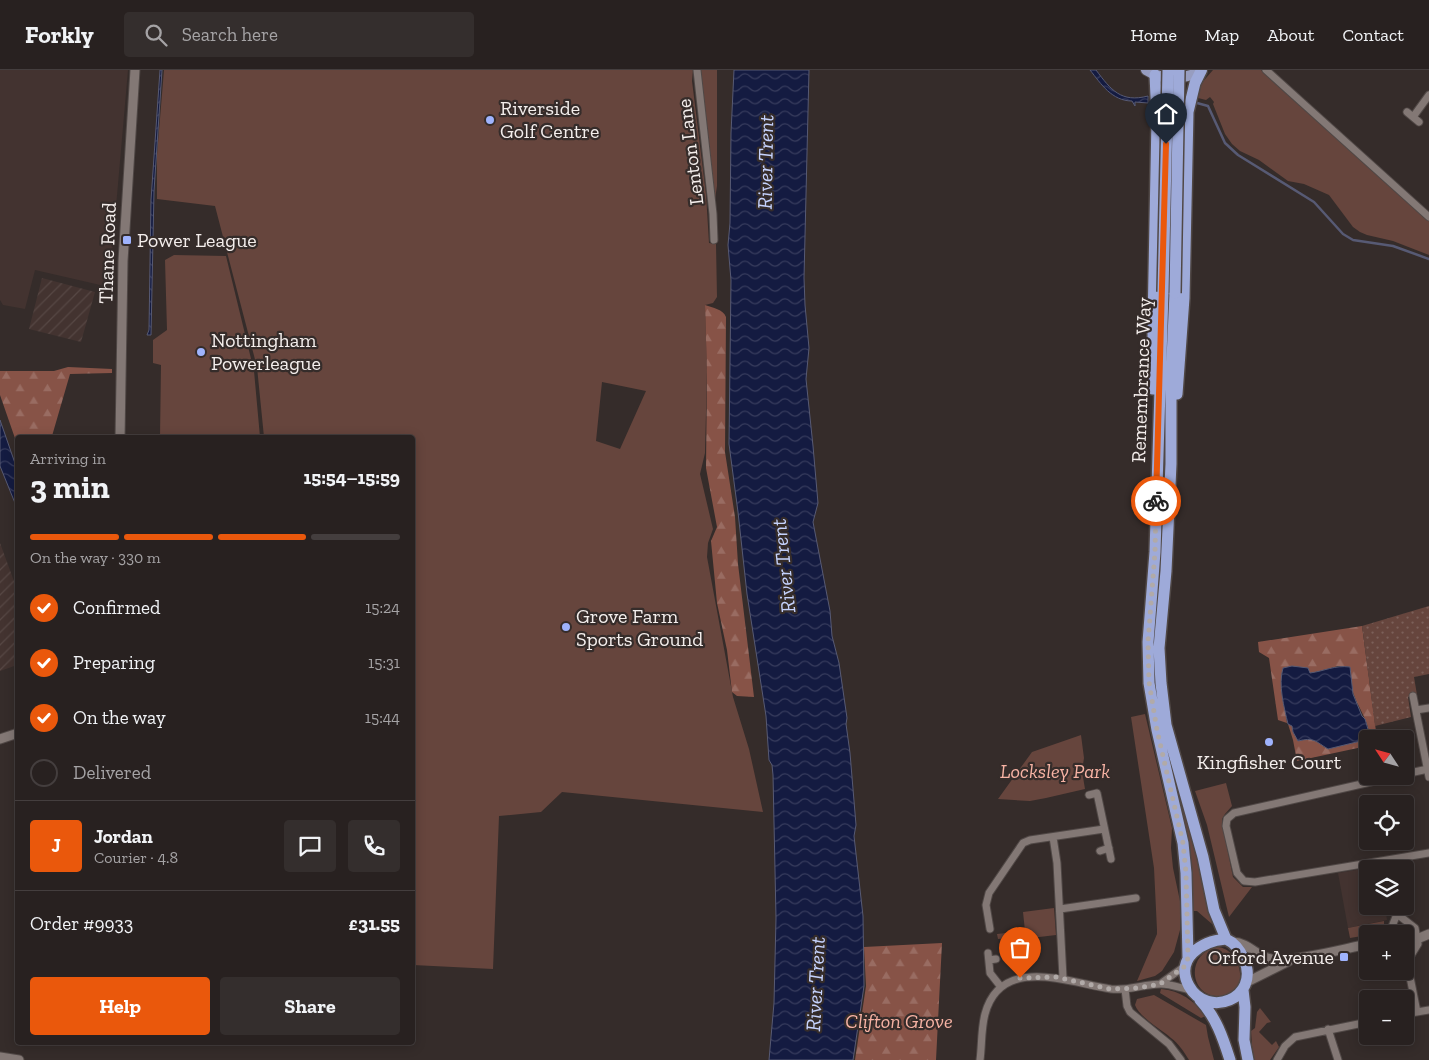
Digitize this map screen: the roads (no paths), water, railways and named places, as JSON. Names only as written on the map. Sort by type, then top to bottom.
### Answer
[{"type":"highway","name":"Remembrance Way","points":[[1168,70],[1171,464],[1166,572],[1159,648],[1161,683],[1166,725],[1203,857],[1214,910],[1230,941]]},
{"type":"highway","name":"Remembrance Way","points":[[1179,70],[1169,292],[1158,460],[1155,552],[1148,642],[1149,682],[1160,747],[1183,843],[1186,873],[1187,962]]},
{"type":"highway","points":[[1171,464],[1184,298],[1188,112],[1195,83],[1202,70]]},
{"type":"highway","points":[[1150,73],[1157,119],[1152,376],[1158,460]]},
{"type":"highway","points":[[1230,1060],[1223,1036],[1212,1015],[1194,993],[1185,974],[1187,962],[1204,944],[1215,940],[1230,941],[1242,954],[1246,963],[1248,978],[1245,986],[1244,1040],[1248,1060]]},
{"type":"highway","points":[[1194,993],[1204,1000],[1219,1003],[1230,1000],[1245,986]]},
{"type":"main road","points":[[1150,73],[1166,78],[1188,76],[1202,70]]},
{"type":"street","name":"Thane Road","points":[[120,435],[123,261],[135,70]]},
{"type":"street","name":"Lenton Lane","points":[[697,70],[714,240]]},
{"type":"street","points":[[1266,70],[1429,217]]},
{"type":"street","points":[[1413,117],[1429,95]]},
{"type":"street","points":[[1413,696],[1428,773],[1414,774]]},
{"type":"street","points":[[1416,710],[1429,708]]},
{"type":"street","points":[[0,739],[15,734]]},
{"type":"street","points":[[1359,784],[1238,811],[1230,816],[1226,823],[1237,874],[1247,882],[1359,865]]},
{"type":"street","points":[[1090,795],[1096,793],[1112,859]]},
{"type":"street","points":[[990,928],[984,920],[989,893],[1020,846],[1027,841],[1104,829]]},
{"type":"street","points":[[1052,836],[1057,863],[1063,978]]},
{"type":"street","points":[[1100,851],[1109,848]]},
{"type":"street","points":[[1387,860],[1429,853]]},
{"type":"street","points":[[1060,909],[1132,898],[1130,908]]},
{"type":"street","points":[[1401,915],[1415,928],[1418,944],[1414,950]]},
{"type":"street","points":[[1414,939],[1429,934]]},
{"type":"street","points":[[1230,941],[1242,943],[1268,958],[1297,958]]},
{"type":"street","points":[[1245,986],[1270,969],[1297,958],[1359,946]]},
{"type":"street","points":[[991,958],[990,973],[1001,988]]},
{"type":"street","points":[[1160,984],[1187,962]]},
{"type":"street","points":[[980,1060],[985,1014],[992,998],[1001,988],[1014,980],[1049,976],[1110,989],[1160,984],[1194,993]]},
{"type":"street","points":[[1410,980],[1417,1012]]},
{"type":"street","points":[[1125,989],[1127,1006],[1130,1012],[1169,1044],[1181,1060]]},
{"type":"street","points":[[1414,1012],[1429,1010]]},
{"type":"street","points":[[1277,1060],[1285,1046],[1295,1037],[1359,1024]]},
{"type":"street","points":[[1328,1030],[1338,1060]]},
{"type":"street","points":[[0,1057],[19,1060]]},
{"type":"water","points":[[160,70],[162,70],[154,191],[151,335],[147,335],[149,330],[151,200]]},
{"type":"water","name":"River Trent","points":[[734,70],[809,70],[804,278],[809,348],[806,379],[818,503],[813,522],[830,611],[832,636],[839,663],[847,718],[856,825],[854,836],[863,916],[864,986],[853,1060],[769,1060],[774,1003],[776,918],[773,775],[772,765],[769,760],[766,716],[747,594],[729,444],[731,280],[728,245]]},
{"type":"water","points":[[1090,70],[1096,70],[1117,93],[1131,98],[1148,96],[1148,103],[1135,102],[1135,106],[1132,101],[1113,95]]},
{"type":"water","points":[[0,420],[15,463],[15,503],[0,466]]},
{"type":"water","points":[[1292,666],[1308,668],[1310,673],[1334,667],[1350,667],[1353,694],[1368,730],[1359,730],[1359,741],[1328,749],[1311,740],[1298,741],[1292,726],[1288,724],[1283,703],[1281,689],[1283,668]]},
{"type":"waterway","points":[[1197,103],[1208,106],[1225,143],[1238,155],[1314,202],[1343,234],[1353,240],[1393,246],[1429,259]]},
{"type":"place","name":"Riverside Golf Centre","points":[[490,120]]},
{"type":"place","name":"Power League","points":[[127,240]]},
{"type":"place","name":"Nottingham Powerleague","points":[[201,352]]},
{"type":"place","name":"Grove Farm Sports Ground","points":[[566,627]]},
{"type":"place","name":"Kingfisher Court","points":[[1269,742]]},
{"type":"place","name":"Orford Avenue","points":[[1344,957]]},
{"type":"park label","name":"Locksley Park","points":[[1055,771]]},
{"type":"park label","name":"Clifton Grove","points":[[899,1021]]}]
